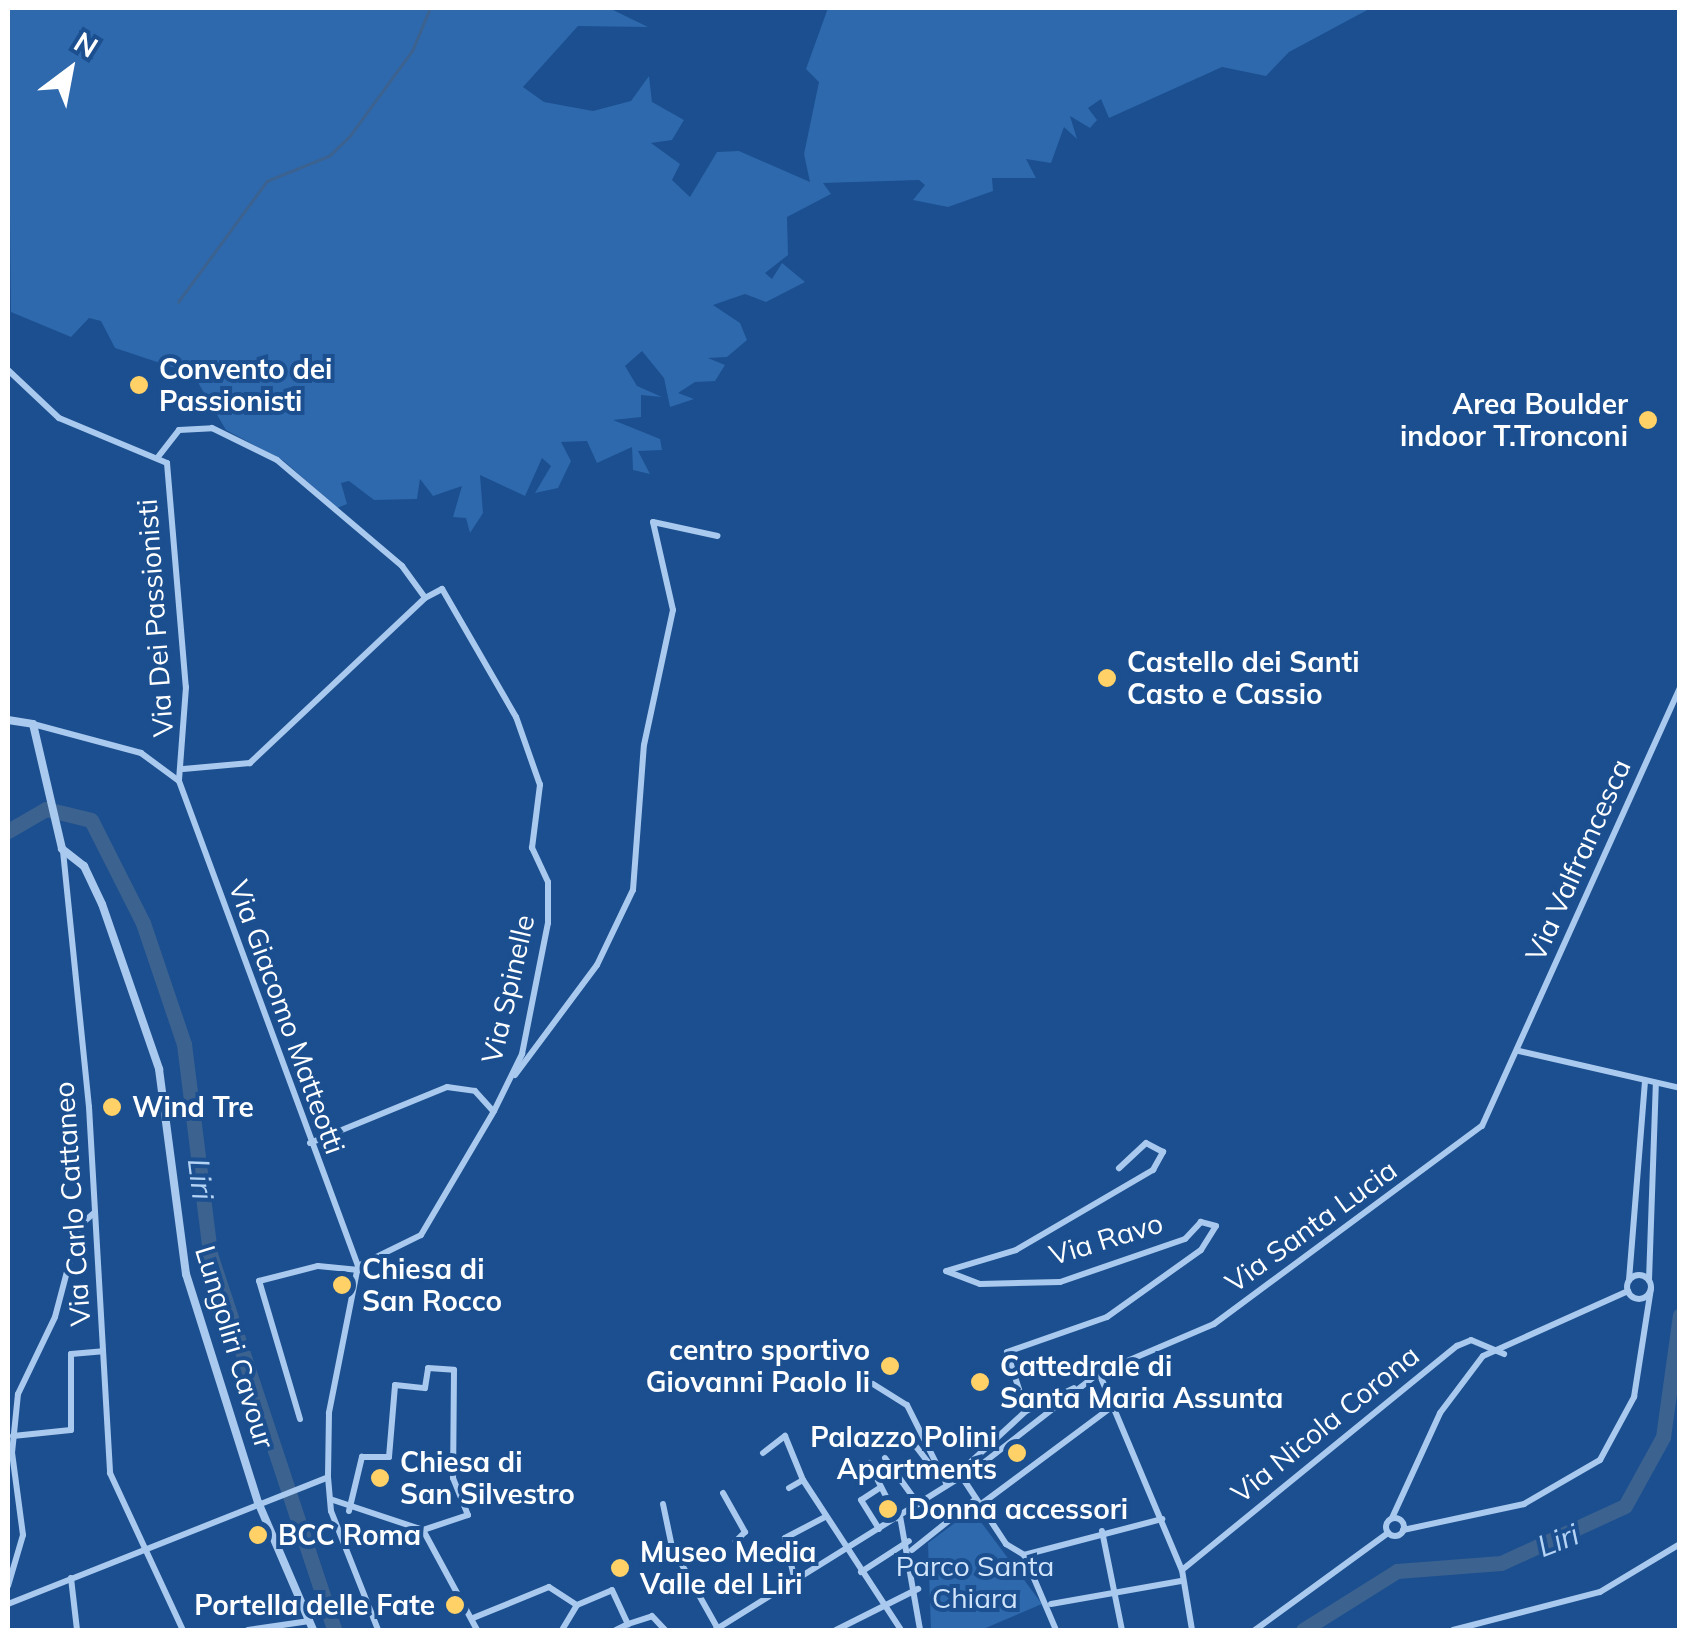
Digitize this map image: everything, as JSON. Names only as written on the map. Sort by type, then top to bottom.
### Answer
[{"type":"street","points":[[1680,335],[1680,625]]},
{"type":"street","points":[[8,370],[102,442],[158,456]]},
{"type":"street","name":"Via Spinelle","points":[[158,456],[178,430],[212,428],[276,460],[402,566],[425,598],[442,588],[476,635],[540,785],[532,848],[550,892],[548,923],[511,1080],[421,1234],[358,1268]]},
{"type":"street","name":"Via Dei Passionisti","points":[[158,456],[167,462],[186,688],[183,768],[179,781]]},
{"type":"street","points":[[511,1080],[597,965],[633,890],[644,745],[673,610],[653,522],[718,536]]},
{"type":"street","points":[[183,768],[250,764],[425,598]]},
{"type":"street","name":"Via Valfrancesca","points":[[1519,1052],[1680,688]]},
{"type":"street","points":[[8,720],[141,753],[179,781]]},
{"type":"street","points":[[33,724],[62,845]]},
{"type":"street","name":"Via Giacomo Matteotti","points":[[179,781],[358,1268]]},
{"type":"street","name":"Via Carlo Cattaneo","points":[[62,845],[94,1212],[110,1473],[183,1630]]},
{"type":"street","name":"Lungoliri Cavour","points":[[62,845],[84,866],[102,904],[160,1069],[182,1254],[258,1502],[311,1626]]},
{"type":"street","points":[[1519,1052],[1678,1088]]},
{"type":"street","name":"Via Santa Lucia","points":[[1084,1384],[1098,1373],[1178,1344],[1342,1236],[1486,1122],[1519,1052]]},
{"type":"street","points":[[1628,1291],[1645,1082]]},
{"type":"street","points":[[1255,1630],[1388,1533],[1524,1504],[1600,1460],[1634,1398],[1650,1284],[1656,1084]]},
{"type":"street","points":[[310,1143],[447,1088],[475,1092],[494,1111]]},
{"type":"street","name":"Via Ravo","points":[[1026,1411],[1008,1352],[1107,1318],[1202,1250],[1216,1226],[1201,1222],[1184,1238],[1060,1282],[980,1284],[946,1271],[1016,1250],[1153,1170],[1163,1152],[1146,1143],[1118,1168]]},
{"type":"street","points":[[8,1586],[23,1535],[13,1436],[28,1364],[55,1317],[79,1226],[94,1212]]},
{"type":"street","points":[[300,1419],[258,1281],[318,1266],[358,1268],[327,1467],[332,1510],[378,1630]]},
{"type":"street","points":[[1629,1280],[1650,1284]]},
{"type":"street","points":[[1628,1291],[1640,1298],[1650,1284]]},
{"type":"street","points":[[1388,1533],[1456,1390],[1484,1356],[1504,1354],[1628,1291]]},
{"type":"street","name":"Via Nicola Corona","points":[[1182,1570],[1458,1346],[1471,1340],[1504,1354]]},
{"type":"street","points":[[13,1436],[72,1430],[71,1354],[104,1351]]},
{"type":"street","points":[[330,1499],[349,1511],[423,1530],[468,1515],[453,1478],[454,1370],[428,1368],[425,1388],[395,1385],[389,1457],[362,1457],[349,1511]]},
{"type":"street","points":[[1098,1373],[1182,1570],[1192,1630]]},
{"type":"street","points":[[873,1384],[907,1405],[946,1483]]},
{"type":"street","points":[[960,1474],[1026,1411],[1084,1384]]},
{"type":"street","points":[[663,1504],[672,1547],[717,1630],[918,1504],[1084,1384]]},
{"type":"street","points":[[912,1550],[1112,1406]]},
{"type":"street","points":[[763,1453],[785,1436],[803,1480],[900,1630]]},
{"type":"street","points":[[911,1440],[946,1483]]},
{"type":"street","points":[[885,1458],[918,1504]]},
{"type":"street","points":[[870,1463],[878,1489],[898,1517],[912,1550],[920,1630]]},
{"type":"street","points":[[960,1474],[978,1502],[1024,1555],[1051,1604],[1056,1630]]},
{"type":"street","points":[[8,1604],[328,1477]]},
{"type":"street","points":[[789,1488],[803,1480]]},
{"type":"street","points":[[878,1489],[860,1500],[879,1529]]},
{"type":"street","points":[[723,1493],[745,1532],[736,1541]]},
{"type":"street","points":[[795,1581],[785,1538],[826,1518]]},
{"type":"street","points":[[1392,1518],[1403,1530]]},
{"type":"street","points":[[1024,1555],[1102,1531],[1162,1519]]},
{"type":"street","points":[[423,1530],[477,1630]]},
{"type":"street","points":[[1102,1531],[1122,1630]]},
{"type":"street","points":[[860,1572],[908,1542]]},
{"type":"street","points":[[1454,1630],[1600,1592],[1680,1544]]},
{"type":"street","points":[[70,1578],[78,1630]]},
{"type":"street","points":[[1051,1604],[1181,1581]]},
{"type":"street","points":[[473,1618],[549,1587],[577,1605]]},
{"type":"street","points":[[836,1630],[918,1589]]},
{"type":"street","points":[[562,1630],[577,1605],[612,1590],[628,1624]]},
{"type":"street","points":[[616,1630],[652,1616],[665,1630]]},
{"type":"street","points":[[248,1630],[311,1626]]},
{"type":"green space","points":[[8,8],[609,8],[648,27],[578,26],[523,87],[544,102],[593,111],[631,101],[649,76],[652,102],[684,120],[672,140],[651,143],[680,164],[672,180],[690,197],[717,152],[739,151],[810,182],[804,154],[819,82],[806,69],[828,8],[1371,8],[1289,52],[1266,76],[1222,67],[1109,118],[1101,99],[1088,108],[1097,120],[1090,128],[1070,116],[1077,139],[1064,127],[1051,163],[1026,159],[1036,178],[992,178],[993,191],[948,207],[913,200],[925,185],[919,180],[823,183],[831,194],[787,217],[788,255],[765,273],[772,279],[782,263],[805,282],[766,302],[745,294],[713,305],[740,323],[747,340],[727,357],[708,358],[725,365],[715,381],[695,382],[678,393],[694,399],[670,407],[664,378],[642,351],[625,366],[637,386],[662,397],[641,395],[641,417],[613,420],[660,439],[662,450],[638,451],[650,474],[633,470],[632,447],[597,463],[587,441],[561,442],[571,461],[558,488],[535,493],[551,466],[542,458],[525,496],[480,475],[483,513],[470,533],[466,518],[453,517],[462,486],[433,496],[420,479],[417,499],[374,500],[349,481],[341,483],[347,504],[337,508],[284,461],[226,430],[193,374],[115,348],[101,321],[89,318],[71,337],[11,312]]},
{"type":"green space","name":"Parco Santa Chiara","points":[[972,1510],[1042,1604],[981,1630],[931,1630],[928,1543]]},
{"type":"waterway","points":[[178,302],[267,181],[329,156],[349,137],[412,51],[430,8]]},
{"type":"waterway","name":"Liri","points":[[8,831],[46,809],[91,820],[143,923],[184,1044],[210,1254],[334,1630]]},
{"type":"waterway","name":"Liri","points":[[1303,1630],[1397,1571],[1501,1563],[1625,1506],[1663,1437],[1680,1315]]},
{"type":"place","name":"Convento dei Passionisti","points":[[139,385]]},
{"type":"place","name":"Area Boulder indoor T.Tronconi","points":[[1648,420]]},
{"type":"place","name":"Castello dei Santi Casto e Cassio","points":[[1107,678]]},
{"type":"place","name":"Wind Tre","points":[[112,1107]]},
{"type":"place","name":"Chiesa di San Rocco","points":[[342,1285]]},
{"type":"place","name":"centro sportivo Giovanni Paolo Ii","points":[[890,1366]]},
{"type":"place","name":"Cattedrale di Santa Maria Assunta","points":[[980,1382]]},
{"type":"place","name":"Palazzo Polini Apartments","points":[[1017,1453]]},
{"type":"place","name":"Chiesa di San Silvestro","points":[[380,1478]]},
{"type":"place","name":"Donna accessori","points":[[888,1509]]},
{"type":"place","name":"BCC Roma","points":[[258,1535]]},
{"type":"place","name":"Museo Media Valle del Liri","points":[[620,1568]]},
{"type":"place","name":"Portella delle Fate","points":[[455,1605]]}]
